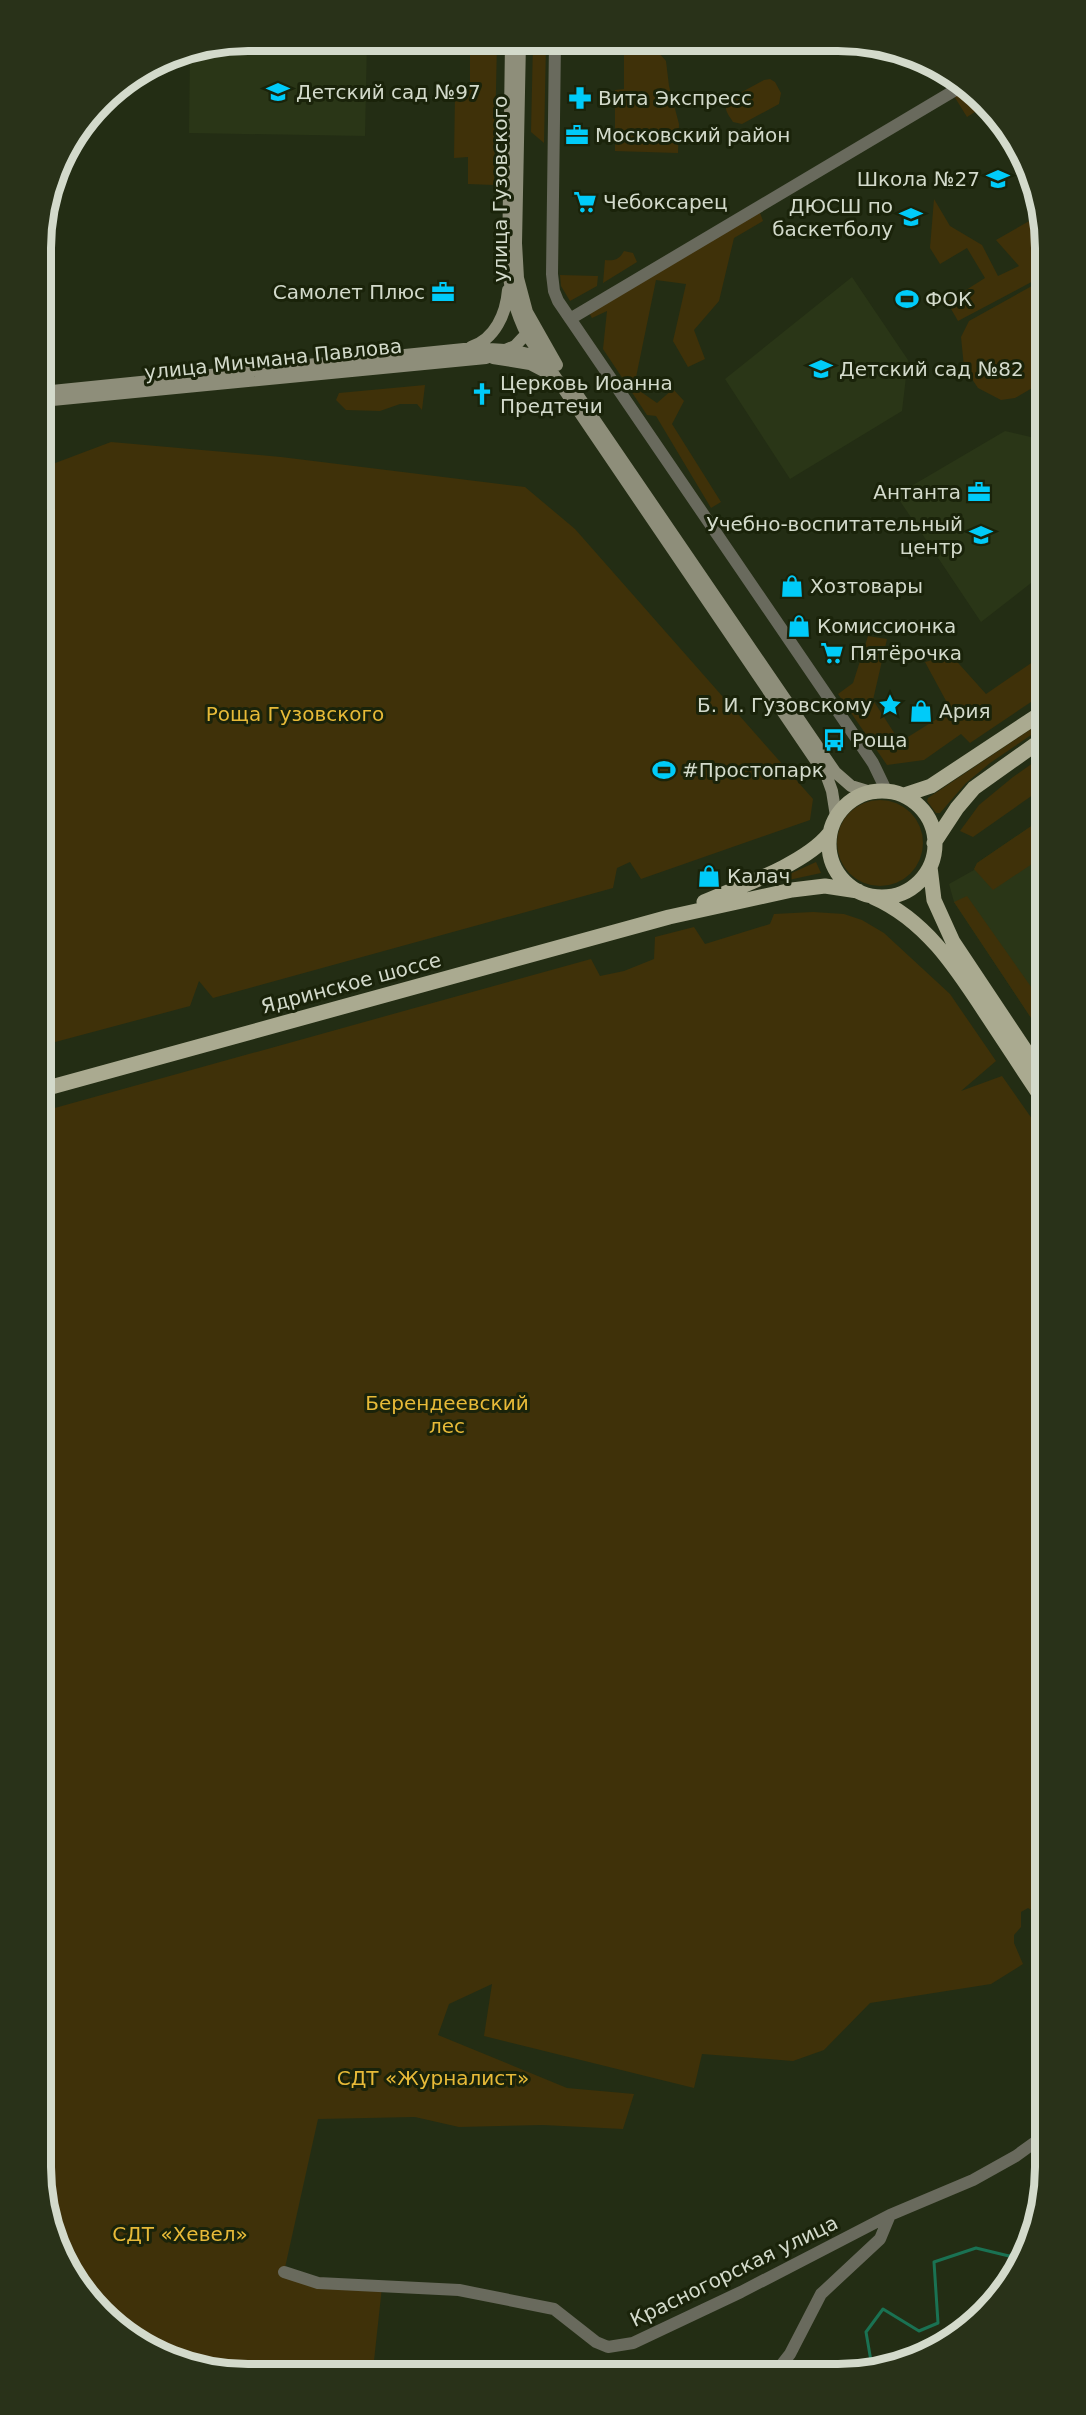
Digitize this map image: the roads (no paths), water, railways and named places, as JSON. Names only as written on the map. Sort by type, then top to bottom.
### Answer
[{"type":"main road","name":"улица Гузовского","points":[[511,51],[513,202],[518,278],[530,330],[545,361]]},
{"type":"main road","name":"улица Гузовского","points":[[520,51],[509,281],[515,309],[827,777],[836,816]]},
{"type":"main road","points":[[464,349],[481,343],[493,332],[504,311],[509,281]]},
{"type":"main road","points":[[507,350],[530,330]]},
{"type":"main road","name":"улица Мичмана Павлова","points":[[444,356],[464,349],[524,352],[545,361],[559,375]]},
{"type":"main road","name":"улица Мичмана Павлова","points":[[51,391],[141,386],[444,356],[486,358],[507,350]]},
{"type":"main road","points":[[486,358],[503,358],[530,364],[559,375]]},
{"type":"main road","name":"улица Гузовского","points":[[559,375],[835,772],[851,786],[881,792]]},
{"type":"main road","name":"улица Мичмана Павлова","points":[[51,400],[141,386]]},
{"type":"main road","points":[[904,795],[931,786],[1035,717]]},
{"type":"main road","points":[[934,843],[957,808],[974,788],[1035,745]]},
{"type":"main road","points":[[1035,1065],[953,942],[937,910],[930,867],[934,843],[928,818],[914,801],[904,795],[881,792],[855,798],[836,816],[829,834],[830,855],[835,872],[841,879],[863,893],[885,902],[908,917],[945,954],[1035,1088]]},
{"type":"main road","name":"Ядринское шоссе","points":[[669,917],[805,855],[822,843],[829,834]]},
{"type":"main road","points":[[863,893],[880,896],[903,892],[919,883],[930,867]]},
{"type":"main road","name":"Ядринское шоссе","points":[[51,1087],[669,917],[792,890],[836,887],[863,893]]},
{"type":"street","points":[[555,51],[553,284],[558,301],[873,763],[881,792]]},
{"type":"street","points":[[570,319],[955,90]]},
{"type":"street","name":"Красногорская улица","points":[[284,2272],[318,2283],[459,2290],[554,2309],[596,2342],[608,2348],[633,2343],[687,2318],[890,2215],[973,2180],[1016,2156],[1035,2142]]},
{"type":"street","points":[[782,2364],[790,2354],[821,2294],[880,2239],[890,2215]]},
{"type":"waterway","points":[[871,2361],[866,2332],[883,2309],[919,2331],[938,2323],[934,2262],[976,2248],[1009,2256],[1016,2252]]},
{"type":"place","name":"Детский сад №97","points":[[278,92]]},
{"type":"place","name":"Вита Экспресс","points":[[580,98]]},
{"type":"place","name":"Московский район","points":[[577,135]]},
{"type":"place","name":"Школа №27","points":[[998,179]]},
{"type":"place","name":"Чебоксарец","points":[[585,202]]},
{"type":"place","name":"ДЮСШ по баскетболу","points":[[911,217]]},
{"type":"place","name":"Самолет Плюс","points":[[443,292]]},
{"type":"place","name":"ФОК","points":[[907,299]]},
{"type":"place","name":"Детский сад №82","points":[[821,369]]},
{"type":"place","name":"Церковь Иоанна Предтечи","points":[[482,394]]},
{"type":"place","name":"Антанта","points":[[979,492]]},
{"type":"place","name":"Учебно-воспитательный центр","points":[[981,535]]},
{"type":"place","name":"Хозтовары","points":[[792,586]]},
{"type":"place","name":"Комиссионка","points":[[799,626]]},
{"type":"place","name":"Пятёрочка","points":[[832,653]]},
{"type":"place","name":"Б. И. Гузовскому","points":[[890,705]]},
{"type":"place","name":"Ария","points":[[921,711]]},
{"type":"place","name":"Роща","points":[[834,740]]},
{"type":"place","name":"#Простопарк","points":[[664,770]]},
{"type":"place","name":"Калач","points":[[709,876]]},
{"type":"park label","name":"Роща Гузовского","points":[[295,714]]},
{"type":"park label","name":"Берендеевский лес","points":[[447,1414]]},
{"type":"park label","name":"СДТ «Журналист»","points":[[433,2078]]},
{"type":"park label","name":"СДТ «Хевел»","points":[[180,2234]]}]
